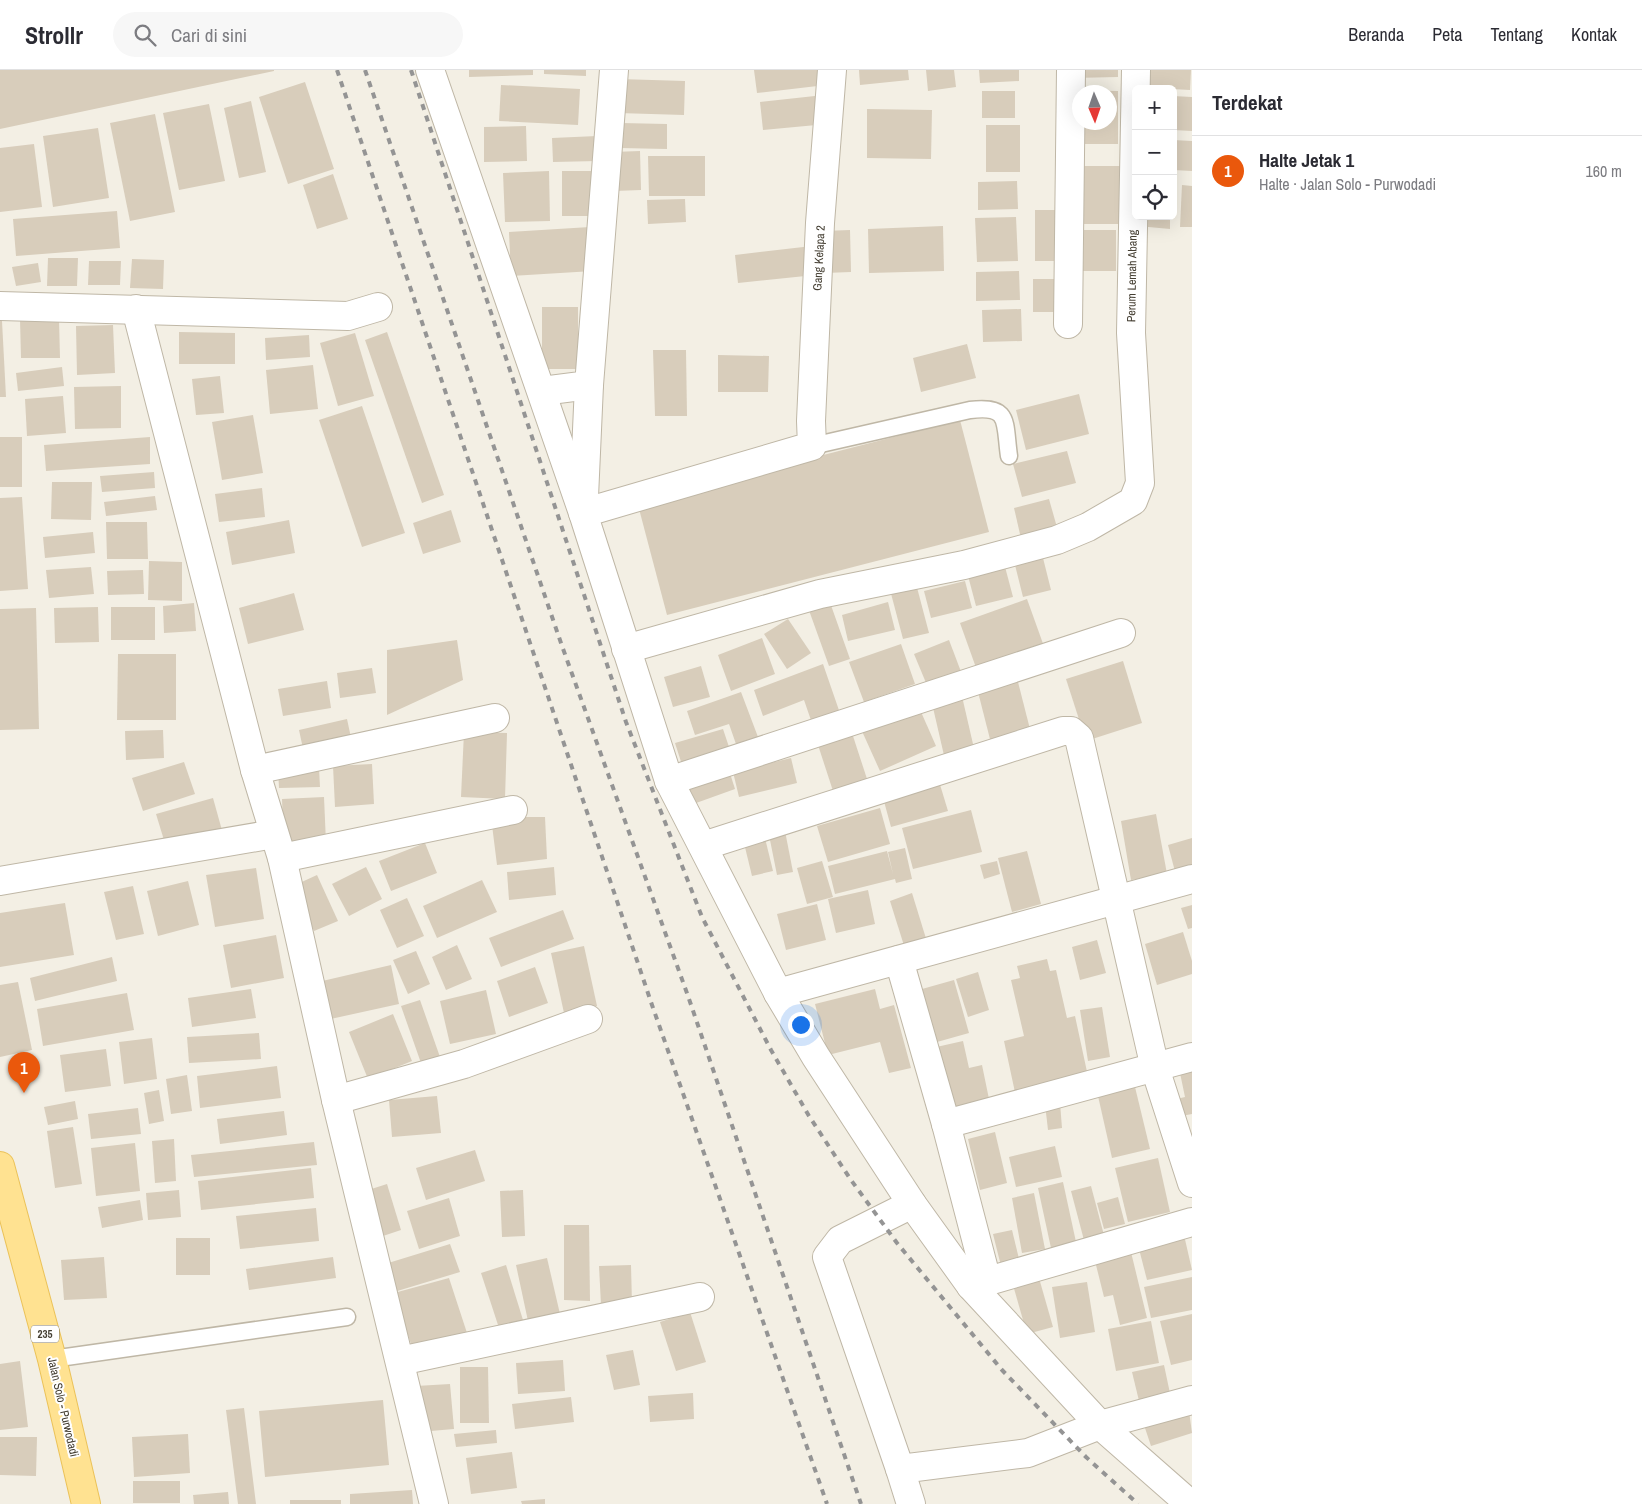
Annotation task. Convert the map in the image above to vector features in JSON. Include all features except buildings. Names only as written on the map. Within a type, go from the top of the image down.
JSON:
[{"type":"main road","name":"Jalan Solo - Purwodadi","points":[[0,1166],[52,1359],[86,1504]]},
{"type":"street","points":[[430,70],[542,391],[669,781],[778,993],[816,1057],[912,1204],[1100,1425],[1190,1504]]},
{"type":"street","points":[[583,513],[589,385],[614,70]]},
{"type":"street","name":"Gang Kelapa 2","points":[[812,446],[811,421],[820,223],[832,70]]},
{"type":"street","points":[[1068,324],[1070,70]]},
{"type":"street","name":"Perum Lemah Abang","points":[[626,649],[820,594],[964,565],[1028,549],[1058,540],[1117,512],[1133,501],[1140,483],[1131,332],[1136,70]]},
{"type":"street","points":[[0,306],[348,316],[378,307]]},
{"type":"street","points":[[136,309],[255,770],[278,846],[336,1100],[434,1504]]},
{"type":"street","points":[[542,391],[589,385]]},
{"type":"street","points":[[583,513],[812,446]]},
{"type":"street","points":[[669,781],[1121,633]]},
{"type":"street","points":[[255,770],[495,718]]},
{"type":"street","points":[[703,846],[1063,731],[1071,731],[1079,738],[1155,1068],[1192,1183]]},
{"type":"street","points":[[0,881],[278,846],[513,810]]},
{"type":"street","points":[[778,993],[1192,879]]},
{"type":"street","points":[[899,960],[946,1124],[979,1284]]},
{"type":"street","points":[[336,1100],[464,1064],[588,1019]]},
{"type":"street","points":[[946,1124],[1192,1057]]},
{"type":"street","points":[[911,1504],[828,1257],[840,1240],[912,1204]]},
{"type":"street","points":[[979,1284],[1192,1222]]},
{"type":"street","points":[[400,1361],[700,1297]]},
{"type":"street","points":[[900,1469],[1028,1454],[1100,1425],[1192,1400]]},
{"type":"lane","points":[[812,446],[989,407],[998,411],[1003,418],[1009,456]]},
{"type":"lane","points":[[52,1359],[347,1317]]},
{"type":"railway","points":[[337,70],[652,1005],[827,1504]]},
{"type":"railway","points":[[365,70],[562,646],[688,996],[861,1504]]},
{"type":"railway","points":[[411,70],[626,722],[702,917],[771,1050],[809,1116],[851,1180],[897,1243],[1002,1370],[1086,1457],[1138,1504]]},
{"type":"place","name":"Halte Jetak 1","points":[[24,1093]]}]
